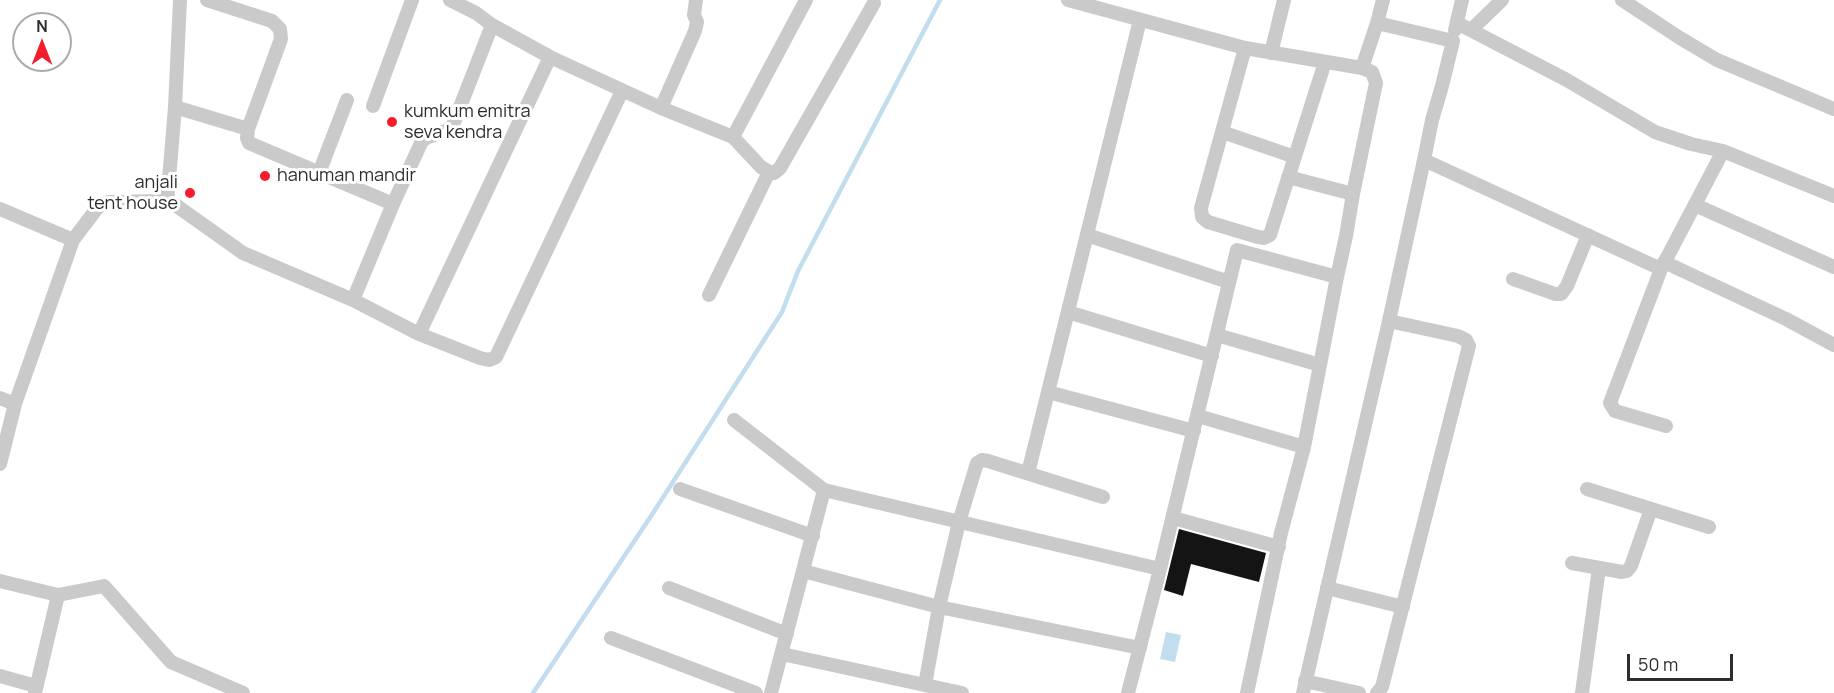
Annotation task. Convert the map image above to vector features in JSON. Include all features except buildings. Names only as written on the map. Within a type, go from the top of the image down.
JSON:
[{"type":"street","points":[[167,202],[175,107],[180,0]]},
{"type":"street","points":[[207,0],[272,21],[280,29],[281,39],[248,129],[249,143],[393,204]]},
{"type":"street","points":[[373,106],[412,0]]},
{"type":"street","points":[[450,0],[550,57],[622,91],[733,137],[761,167],[774,173],[780,168],[874,3]]},
{"type":"street","points":[[661,108],[695,31],[696,0]]},
{"type":"street","points":[[733,137],[806,0]]},
{"type":"street","points":[[1068,0],[1108,5],[1140,20],[1245,48],[1362,68],[1372,72],[1376,83],[1304,447],[1247,693]]},
{"type":"street","points":[[1271,53],[1284,0]]},
{"type":"street","points":[[1362,68],[1383,0]]},
{"type":"street","points":[[1359,693],[1304,687],[1389,321],[1432,120],[1462,0]]},
{"type":"street","points":[[1471,30],[1502,0]]},
{"type":"street","points":[[1622,0],[1717,60],[1834,109]]},
{"type":"street","points":[[1028,473],[1140,20]]},
{"type":"street","points":[[1377,23],[1452,40]]},
{"type":"street","points":[[1457,23],[1565,79],[1655,132],[1691,144],[1723,151],[1834,196]]},
{"type":"street","points":[[352,300],[422,141],[428,136],[446,131],[453,125],[492,25]]},
{"type":"street","points":[[1245,48],[1201,208],[1202,217],[1208,222],[1264,238],[1269,235],[1325,62]]},
{"type":"street","points":[[419,334],[550,57]]},
{"type":"street","points":[[0,464],[15,404],[73,240],[98,207],[108,202],[174,204],[243,253],[352,300],[419,334],[489,360],[496,357],[622,91]]},
{"type":"street","points":[[319,173],[347,100]]},
{"type":"street","points":[[175,107],[248,129]]},
{"type":"street","points":[[1222,132],[1295,157]]},
{"type":"street","points":[[1666,426],[1615,411],[1610,403],[1663,265],[1723,151]]},
{"type":"street","points":[[1424,160],[1588,235],[1663,265],[1785,319],[1834,345]]},
{"type":"street","points":[[709,295],[769,172]]},
{"type":"street","points":[[1288,177],[1353,194]]},
{"type":"street","points":[[1695,205],[1834,267]]},
{"type":"street","points":[[0,209],[73,240]]},
{"type":"street","points":[[1128,693],[1173,518],[1241,232]]},
{"type":"street","points":[[1086,235],[1229,282]]},
{"type":"street","points":[[1513,279],[1561,294],[1567,286],[1588,235]]},
{"type":"street","points":[[1237,250],[1337,277]]},
{"type":"street","points":[[1068,312],[1212,356]]},
{"type":"street","points":[[1377,693],[1382,687],[1469,346],[1466,340],[1458,336],[1389,321]]},
{"type":"street","points":[[1217,335],[1320,364]]},
{"type":"street","points":[[1048,392],[1194,431]]},
{"type":"street","points":[[0,398],[15,404]]},
{"type":"street","points":[[1197,416],[1304,447]]},
{"type":"street","points":[[734,420],[824,490],[1160,569]]},
{"type":"street","points":[[925,685],[939,607],[959,522],[977,463],[982,460],[988,461],[1103,497]]},
{"type":"street","points":[[680,489],[813,536]]},
{"type":"street","points":[[1587,489],[1709,527]]},
{"type":"street","points":[[771,693],[824,490]]},
{"type":"street","points":[[1572,563],[1622,572],[1628,571],[1651,509]]},
{"type":"street","points":[[1173,518],[1279,547]]},
{"type":"street","points":[[1582,693],[1599,568]]},
{"type":"street","points":[[803,571],[939,607],[1140,648]]},
{"type":"street","points":[[0,580],[58,595],[104,586],[171,662],[243,693]]},
{"type":"street","points":[[669,588],[787,634]]},
{"type":"street","points":[[1327,588],[1403,607]]},
{"type":"street","points":[[0,676],[35,689],[58,595]]},
{"type":"street","points":[[611,638],[756,693]]},
{"type":"street","points":[[782,654],[962,693]]},
{"type":"water","points":[[1166,632],[1181,635],[1175,662],[1160,659]]},
{"type":"waterway","points":[[533,693],[653,513],[782,312],[798,271],[940,0]]},
{"type":"place","name":"kumkum emitra seva kendra","points":[[392,122]]},
{"type":"place","name":"hanuman mandir","points":[[265,176]]},
{"type":"place","name":"anjali tent house","points":[[190,193]]}]
